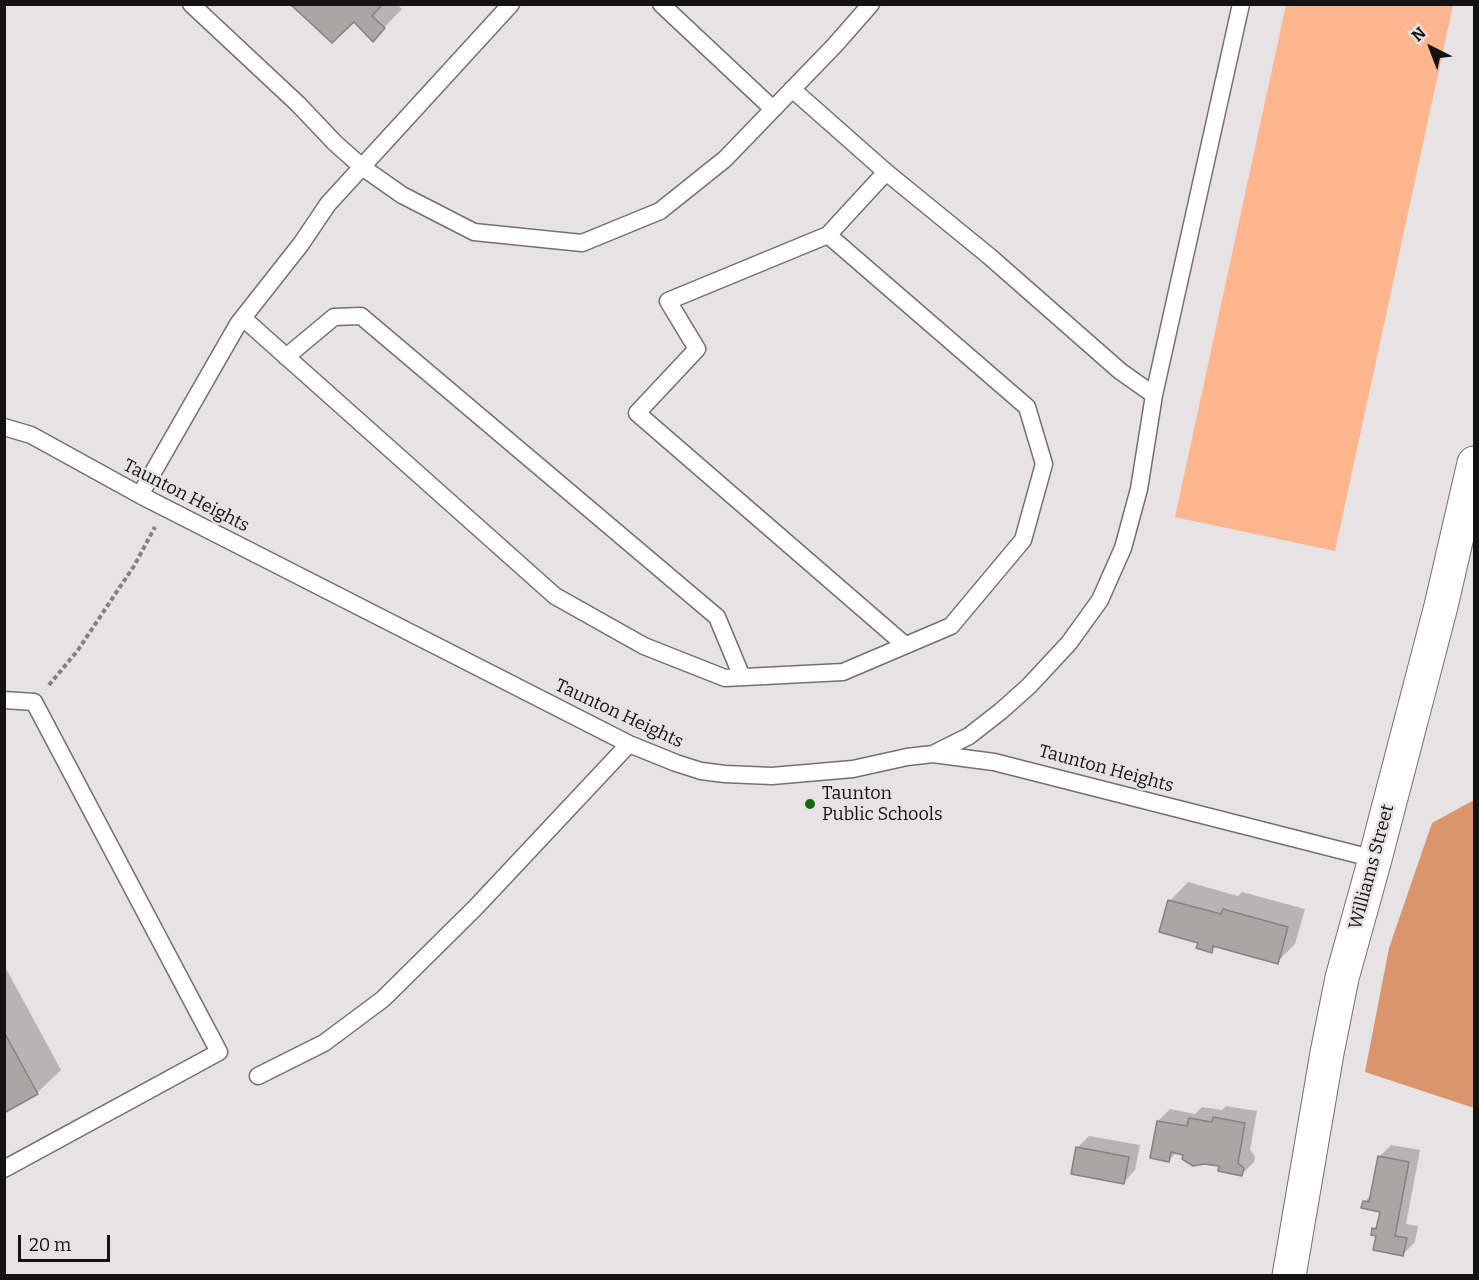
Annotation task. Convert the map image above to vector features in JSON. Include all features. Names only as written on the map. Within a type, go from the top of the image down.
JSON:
[{"type":"street","name":"Williams Street","points":[[1289,1275],[1342,978],[1441,606],[1474,463]]},
{"type":"lane","points":[[191,4],[282,89],[335,143],[362,167],[402,195],[474,232],[582,243],[660,211],[725,159],[835,45],[871,4]]},
{"type":"lane","points":[[140,495],[243,318],[301,244],[328,204],[511,4]]},
{"type":"lane","points":[[660,4],[773,109]]},
{"type":"lane","points":[[933,754],[969,736],[1029,686],[1069,643],[1100,600],[1122,548],[1139,489],[1154,395],[1241,4]]},
{"type":"lane","points":[[792,89],[885,172],[989,256],[1120,370],[1154,395]]},
{"type":"lane","points":[[885,172],[828,235],[668,301],[697,349],[637,413],[905,645]]},
{"type":"lane","points":[[243,318],[555,596],[644,646],[725,678],[843,672],[951,626],[1023,540],[1044,464],[1027,407],[828,235]]},
{"type":"lane","points":[[286,357],[334,317],[361,316],[717,617],[742,677]]},
{"type":"lane","name":"Taunton Heights","points":[[4,427],[31,435],[165,508],[629,744],[676,763],[702,771],[748,776],[826,772],[933,754],[994,762],[1025,768],[1375,859]]},
{"type":"lane","points":[[4,700],[34,702],[219,1052],[4,1169]]},
{"type":"lane","points":[[258,1076],[324,1042],[383,999],[476,907],[629,744]]},
{"type":"path","points":[[34,702],[78,650],[134,566],[165,508]]},
{"type":"shaded area","points":[[1286,5],[1453,5],[1335,551],[1175,517]]},
{"type":"shaded area","points":[[1474,800],[1474,1108],[1365,1072],[1389,948],[1432,823]]},
{"type":"building","points":[[290,4],[383,4],[372,16],[385,28],[373,42],[354,22],[332,43]]},
{"type":"building","points":[[1168,900],[1221,914],[1223,909],[1288,927],[1278,964],[1213,946],[1212,953],[1196,948],[1198,943],[1159,932]]},
{"type":"building","points":[[4,1032],[38,1094],[4,1113]]},
{"type":"building","points":[[1213,1117],[1245,1123],[1238,1163],[1244,1168],[1242,1176],[1218,1171],[1219,1166],[1204,1164],[1193,1166],[1182,1159],[1183,1155],[1171,1152],[1169,1162],[1150,1158],[1157,1121],[1187,1126],[1189,1118],[1212,1122]]},
{"type":"building","points":[[1076,1147],[1129,1157],[1124,1184],[1071,1174]]},
{"type":"building","points":[[1378,1156],[1409,1162],[1395,1236],[1407,1238],[1403,1256],[1373,1250],[1376,1236],[1371,1235],[1372,1228],[1376,1229],[1380,1212],[1361,1208],[1363,1201],[1369,1202]]},
{"type":"place","name":"Taunton Public Schools","points":[[810,804]]}]
